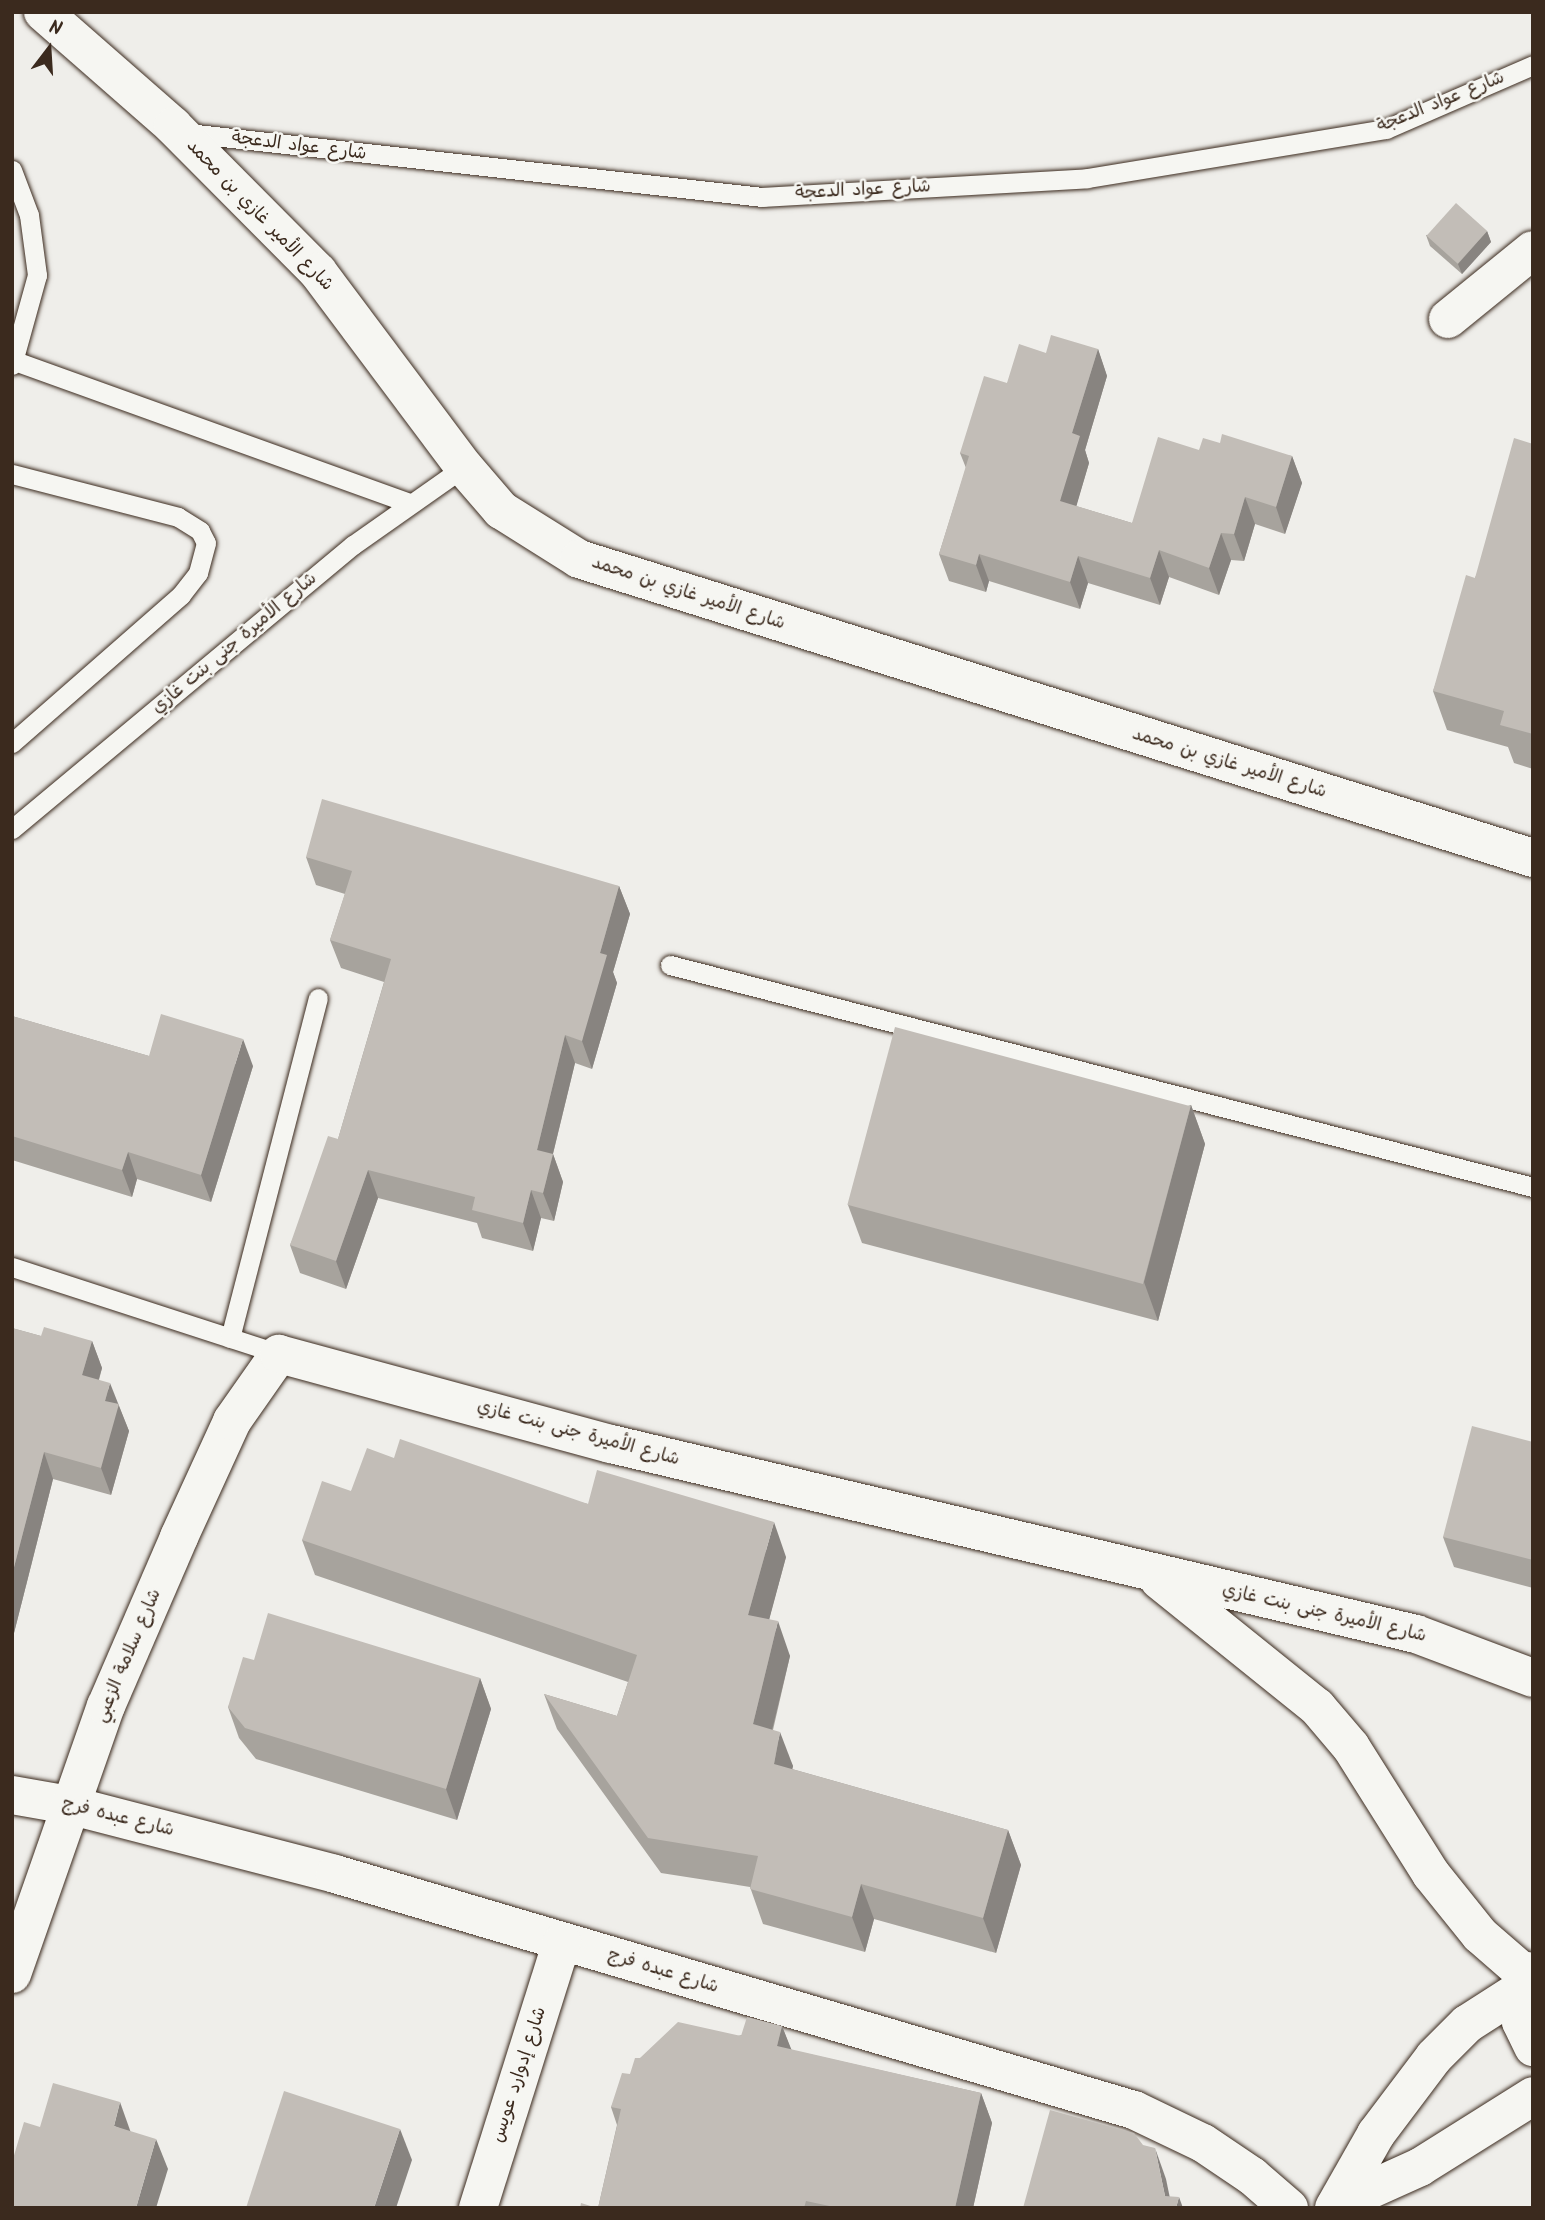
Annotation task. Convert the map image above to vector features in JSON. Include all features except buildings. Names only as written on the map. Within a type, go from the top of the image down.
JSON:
[{"type":"street","name":"شارع الأمير غازي بن محمد","points":[[43,12],[179,132],[318,272],[464,467],[501,510],[579,559],[1533,858]]},
{"type":"street","points":[[1448,320],[1533,250]]},
{"type":"street","name":"شارع الأميرة جنى بنت غازي","points":[[279,1354],[611,1444],[1151,1575],[1416,1634],[1533,1678]]},
{"type":"street","name":"شارع سلامة الزعبي","points":[[12,1973],[106,1706],[227,1432],[279,1354]]},
{"type":"street","name":"شارع الأميرة جنى بنت غازي","points":[[1151,1575],[1317,1707],[1351,1747],[1431,1874],[1480,1935],[1526,1976]]},
{"type":"street","name":"شارع عبده فرج","points":[[12,1795],[69,1805],[335,1874],[1135,2110],[1203,2143],[1252,2176],[1289,2208]]},
{"type":"street","name":"شارع إدوارد عويس","points":[[478,2208],[562,1942]]},
{"type":"street","points":[[1526,1976],[1521,2022],[1533,2047]]},
{"type":"street","points":[[1335,2206],[1376,2134],[1434,2057],[1467,2024],[1526,1976]]},
{"type":"street","points":[[1335,2206],[1420,2167],[1533,2096]]},
{"type":"lane","name":"شارع عواد الدعجة","points":[[179,132],[762,197],[1087,178],[1386,129],[1533,65]]},
{"type":"lane","points":[[12,170],[29,215],[37,275],[13,362],[410,503]]},
{"type":"lane","name":"شارع الأميرة جنى بنت غازي","points":[[12,829],[353,545],[464,467]]},
{"type":"lane","points":[[12,474],[178,517],[200,531],[206,543],[198,573],[181,595],[12,743]]},
{"type":"lane","points":[[670,965],[1533,1187]]},
{"type":"lane","points":[[230,1338],[318,998]]},
{"type":"lane","name":"شارع الأميرة جنى بنت غازي","points":[[12,1267],[279,1354]]}]
